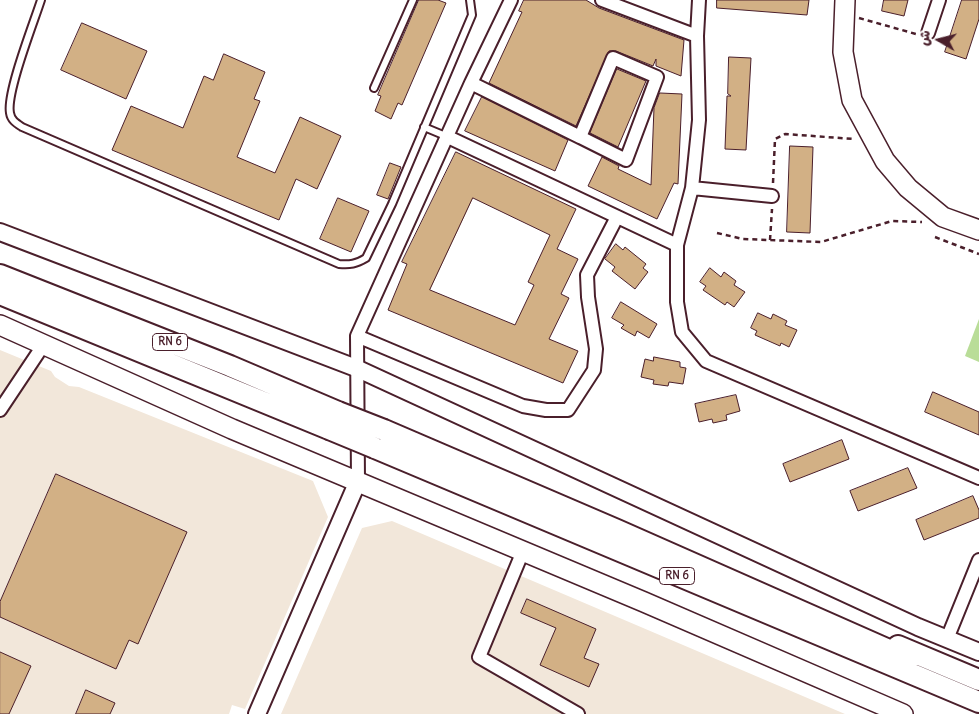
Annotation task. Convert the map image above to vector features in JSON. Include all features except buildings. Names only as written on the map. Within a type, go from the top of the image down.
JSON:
[{"type":"main road","points":[[845,0],[843,52],[852,100],[885,161],[908,188],[943,217],[979,230]]},
{"type":"main road","name":"RN 6","points":[[0,274],[230,366],[333,421]]},
{"type":"main road","name":"RN 6","points":[[0,294],[380,439],[754,599],[979,690]]},
{"type":"main road","points":[[0,325],[232,429],[903,714]]},
{"type":"main road","name":"RN 6","points":[[754,599],[871,634],[979,680]]},
{"type":"main road","name":"RN 6","points":[[754,599],[979,702]]},
{"type":"main road","name":"RN 6","points":[[754,599],[875,668],[979,713]]},
{"type":"street","points":[[257,714],[358,482],[359,396],[356,368],[358,336],[471,84],[512,0]]},
{"type":"street","points":[[602,0],[697,36]]},
{"type":"street","points":[[699,0],[697,36],[699,120],[692,188],[677,245],[677,302],[682,332],[706,361],[979,478]]},
{"type":"street","points":[[928,33],[939,0]]},
{"type":"street","points":[[471,84],[626,160],[657,77],[613,58],[580,137]]},
{"type":"street","points":[[448,137],[677,245]]},
{"type":"street","points":[[692,188],[772,196]]},
{"type":"street","points":[[358,336],[524,406],[546,410],[568,410],[594,370],[596,349],[588,297],[587,276],[618,217]]},
{"type":"street","points":[[0,232],[356,368],[979,652]]},
{"type":"street","points":[[0,410],[44,344]]},
{"type":"street","points":[[523,551],[479,657],[578,714]]},
{"type":"street","points":[[947,638],[979,560]]},
{"type":"lane","points":[[41,0],[11,94],[10,112],[13,121],[22,127],[339,264],[357,263],[366,258],[392,204],[472,15],[470,0]]},
{"type":"lane","points":[[374,88],[413,0]]},
{"type":"lane","points":[[424,127],[448,137]]},
{"type":"path","points":[[856,24],[856,17],[915,34],[928,33]]},
{"type":"path","points":[[770,240],[775,139],[785,134],[858,139]]},
{"type":"path","points":[[718,233],[743,238],[821,242],[892,221],[929,222]]},
{"type":"path","points":[[935,237],[979,254]]},
{"type":"shaded area","points":[[0,350],[51,371],[55,377],[69,386],[79,387],[313,481],[328,517],[245,709],[232,705],[229,714],[0,714]]},
{"type":"shaded area","points":[[392,521],[845,714],[281,714],[362,528]]},
{"type":"green space","points":[[979,319],[979,362],[965,356]]}]
